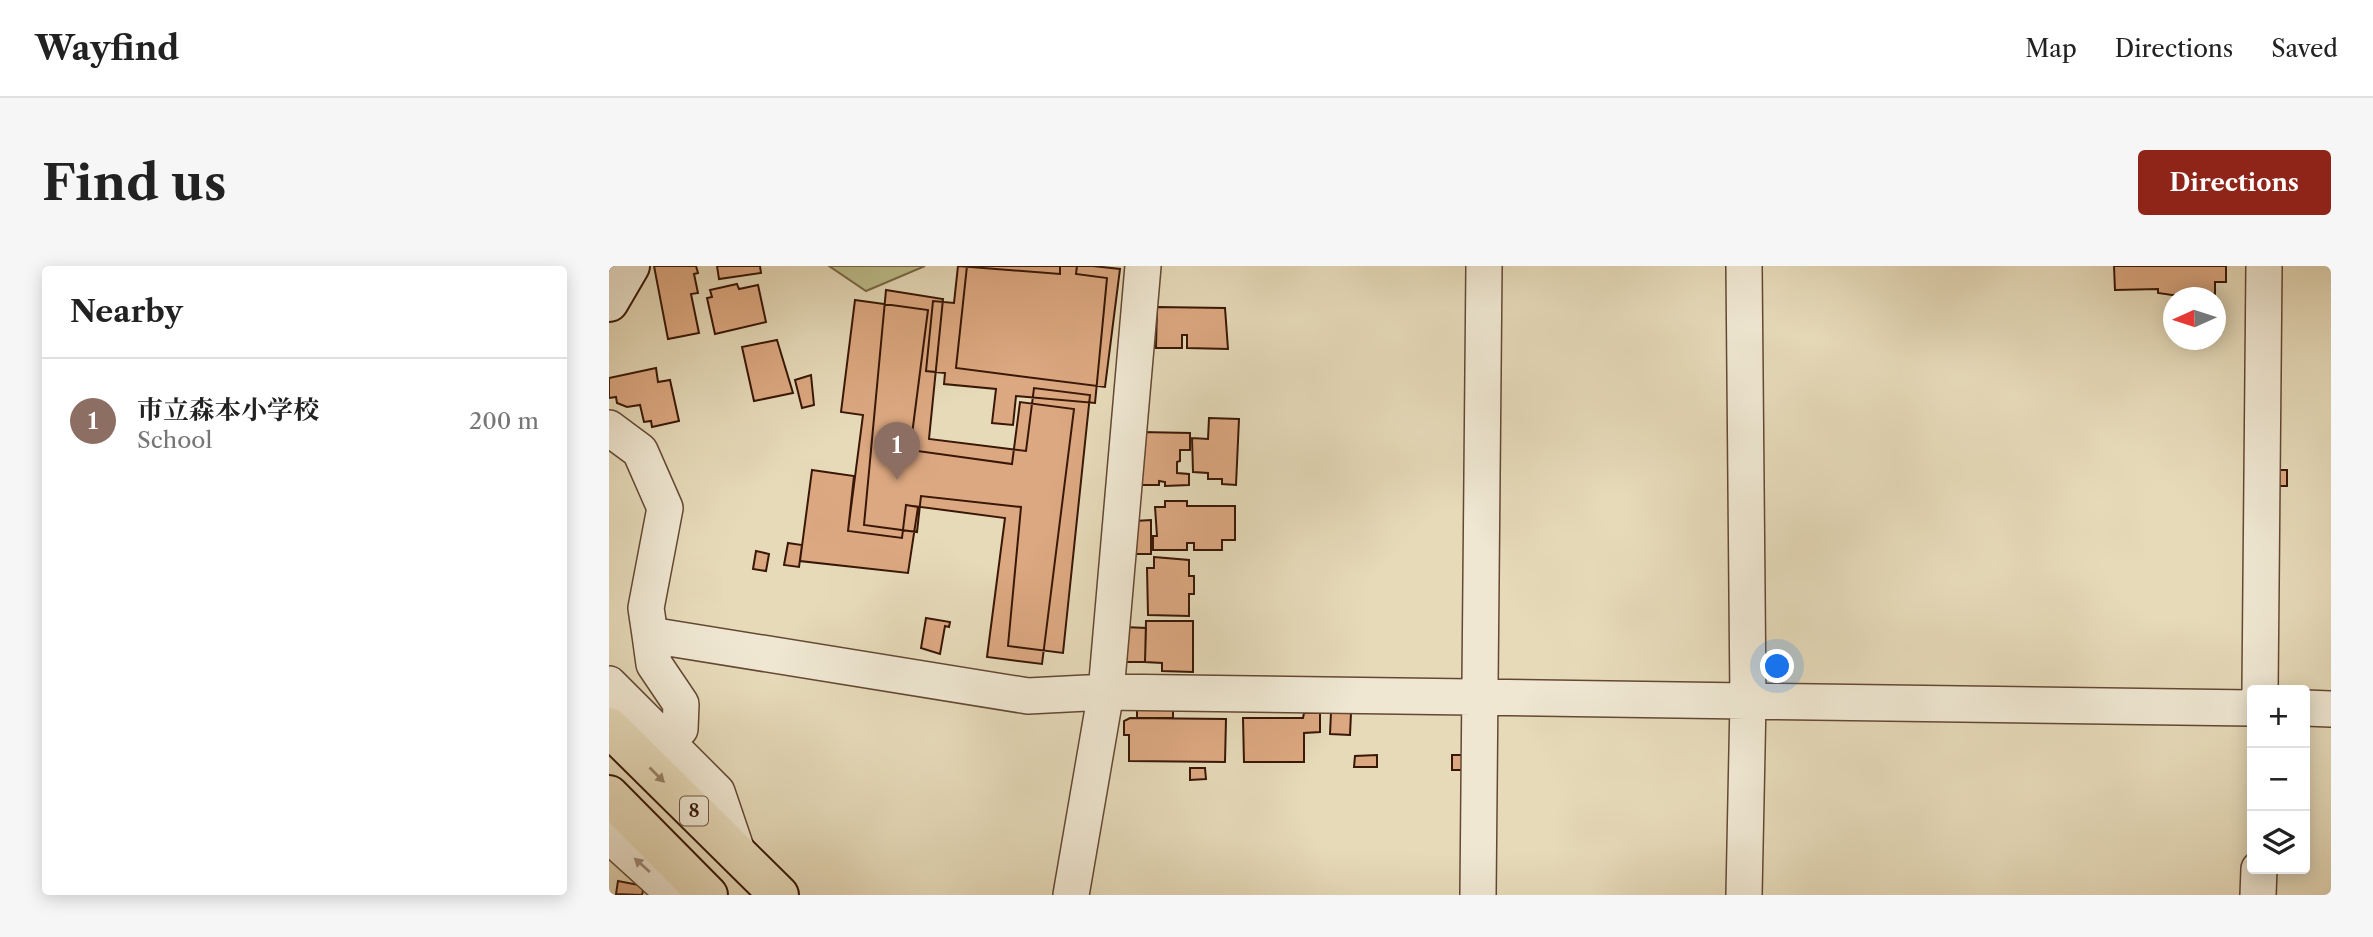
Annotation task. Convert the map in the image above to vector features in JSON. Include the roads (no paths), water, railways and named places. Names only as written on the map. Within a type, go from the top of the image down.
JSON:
[{"type":"highway","name":"8","points":[[609,727],[779,895]]},
{"type":"highway","points":[[609,795],[708,895]]},
{"type":"main road","points":[[609,302],[630,266]]},
{"type":"street","points":[[1071,895],[1107,692],[1143,266]]},
{"type":"street","points":[[1478,895],[1484,266]]},
{"type":"street","points":[[1744,266],[1748,701],[1744,895]]},
{"type":"street","points":[[2260,685],[2264,266]]},
{"type":"street","points":[[609,428],[641,451],[665,508],[646,608],[654,664],[681,704],[680,729]]},
{"type":"street","points":[[650,635],[1028,696],[1107,692],[2247,708]]},
{"type":"street","points":[[609,684],[717,792],[738,854]]},
{"type":"street","points":[[2310,708],[2331,709]]},
{"type":"street","points":[[609,835],[675,895]]},
{"type":"street","points":[[2258,895],[2259,874]]},
{"type":"tunnel","points":[[609,821],[668,745]]},
{"type":"place","name":"市立森本小学校","points":[[897,480]]}]
